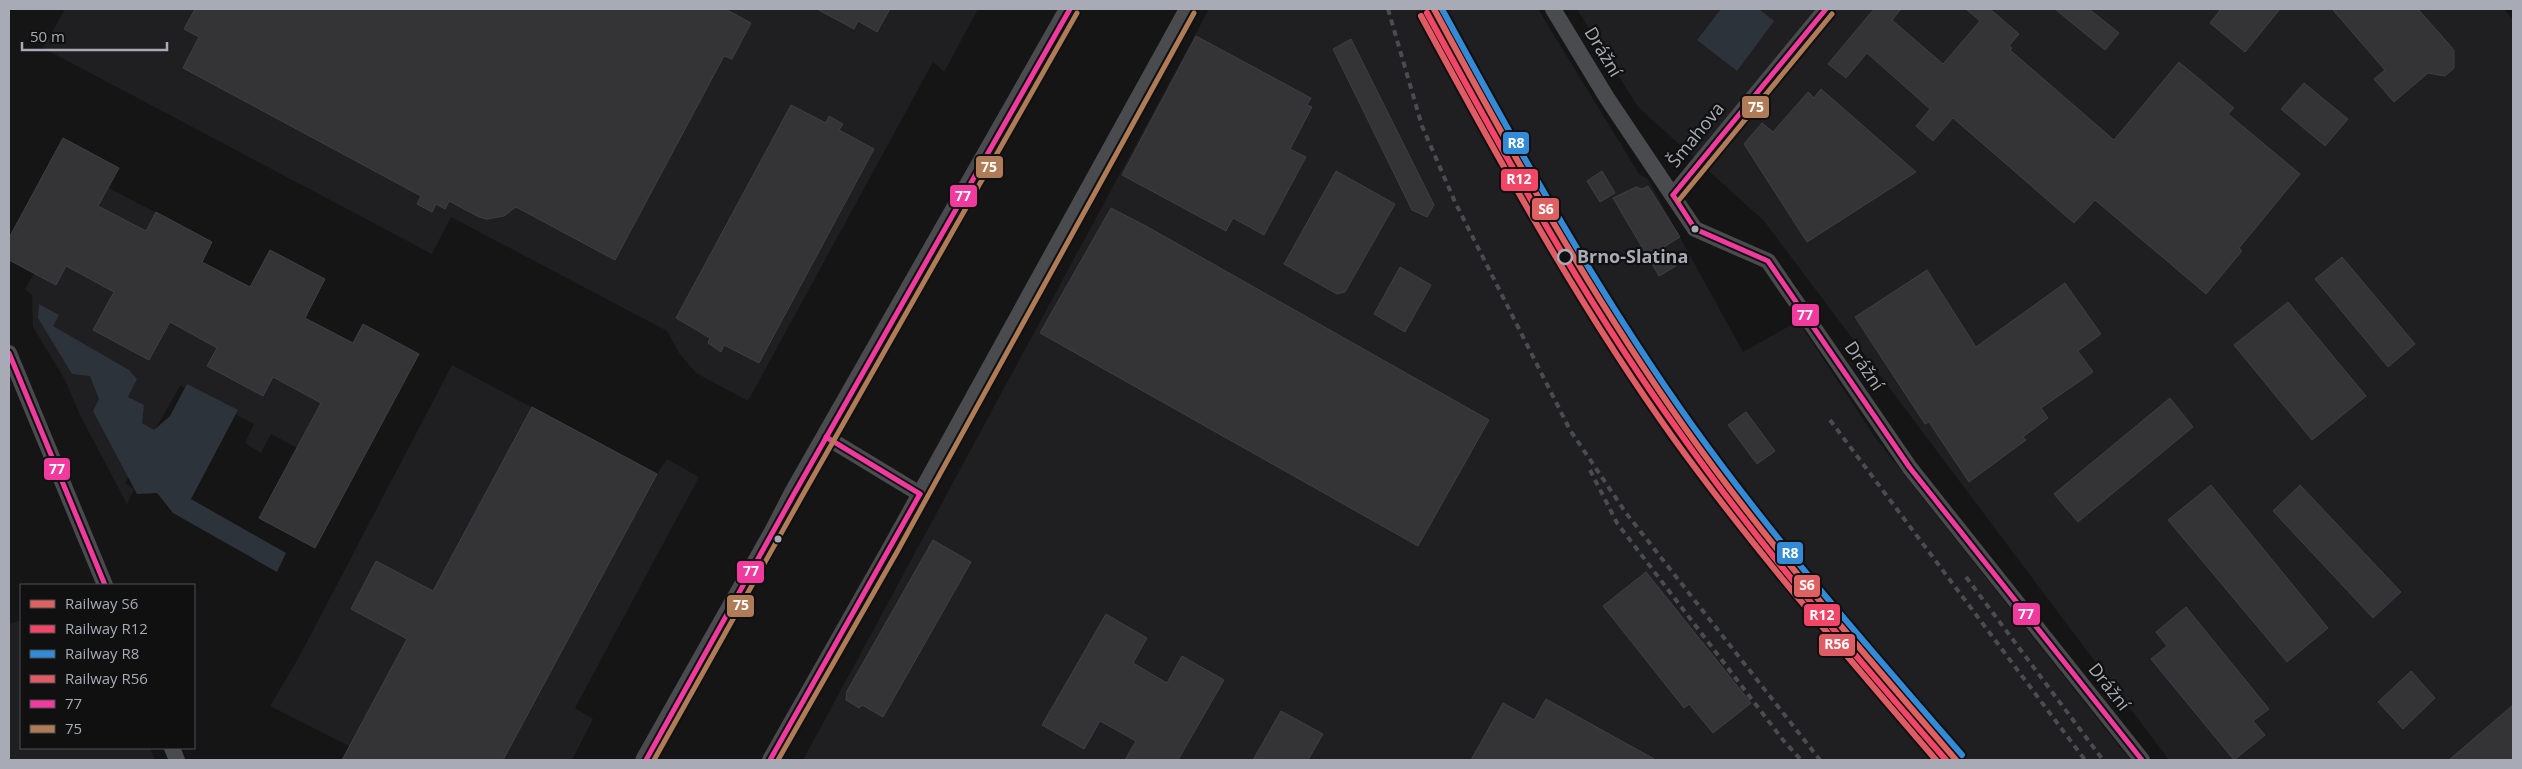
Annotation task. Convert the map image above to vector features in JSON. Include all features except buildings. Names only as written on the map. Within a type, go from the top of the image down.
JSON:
[{"type":"street","points":[[646,760],[826,437],[1070,9]]},
{"type":"street","points":[[770,760],[920,494],[1187,9]]},
{"type":"street","name":"Drážní","points":[[1553,9],[1607,98],[1695,229],[1768,261],[1910,468],[2142,760]]},
{"type":"street","name":"Šmahova","points":[[1673,195],[1826,9]]},
{"type":"street","points":[[9,353],[105,584]]},
{"type":"street","points":[[826,437],[920,494]]},
{"type":"shaded area","points":[[65,9],[978,9],[944,72],[933,62],[748,401],[696,373],[679,353],[667,331],[451,217],[432,254],[43,48]]},
{"type":"shaded area","points":[[1209,9],[1538,9],[1639,174],[1648,179],[1743,352],[1798,321],[1877,440],[2130,760],[803,760]]},
{"type":"shaded area","points":[[1577,9],[2504,9],[2513,20],[2513,760],[2169,760],[1764,221],[1638,107]]},
{"type":"shaded area","points":[[1721,9],[1759,9],[1774,21],[1737,71],[1697,40]]},
{"type":"shaded area","points":[[63,138],[119,168],[109,188],[212,242],[202,262],[250,287],[270,250],[325,279],[305,318],[354,345],[297,448],[271,434],[261,453],[245,443],[254,424],[180,386],[125,483],[134,489],[127,504],[80,415],[65,380],[33,327],[32,295],[25,289],[34,274],[9,260],[9,238]]},
{"type":"shaded area","points":[[39,304],[59,315],[53,326],[129,370],[137,379],[128,397],[144,405],[142,423],[154,430],[170,416],[187,384],[238,410],[191,499],[286,553],[277,572],[173,513],[157,493],[137,494],[93,411],[99,399],[90,376],[72,374],[38,318]]},
{"type":"shaded area","points":[[452,365],[657,474],[667,459],[699,477],[575,708],[593,719],[572,760],[342,760],[349,746],[270,706],[299,657]]},
{"type":"shaded area","points":[[20,620],[20,749],[150,749],[155,760],[9,760],[9,624]]},
{"type":"railway","points":[[1388,9],[1422,126],[1455,202],[1570,430],[1626,513],[1820,760]]},
{"type":"railway","points":[[1830,420],[2085,760]]},
{"type":"railway","points":[[1590,470],[1617,523],[1783,740],[1801,760]]},
{"type":"railway","points":[[1966,577],[2103,760]]},
{"type":"rail line","name":"S6","points":[[1434,9],[1492,116],[1553,222],[1650,378],[1749,514],[1851,638],[1956,760]]},
{"type":"rail line","name":"R8","points":[[1442,9],[1561,221],[1657,375],[1724,468],[1789,552],[1962,755]]},
{"type":"rail line","name":"R12","points":[[1427,13],[1547,227],[1645,383],[1743,518],[1843,640],[1946,760]]},
{"type":"rail line","name":"R56","points":[[1421,16],[1480,124],[1572,284],[1605,337],[1674,439],[1736,522],[1936,760]]},
{"type":"transit line","name":"77","points":[[646,760],[794,494],[1070,9]]},
{"type":"transit line","name":"77","points":[[1673,195],[1826,9]]},
{"type":"transit line","name":"75","points":[[654,760],[1077,13]]},
{"type":"transit line","name":"75","points":[[778,760],[897,552],[1194,13]]},
{"type":"transit line","name":"75","points":[[1679,200],[1832,14]]},
{"type":"transit line","name":"77","points":[[1673,195],[1695,229],[1768,261],[1910,468],[2142,760]]},
{"type":"transit line","name":"77","points":[[9,353],[105,584]]},
{"type":"transit line","name":"77","points":[[826,437],[920,494]]},
{"type":"transit line","name":"77","points":[[770,760],[920,494]]},
{"type":"place","name":"Brno-Slatina","points":[[1565,257]]}]
